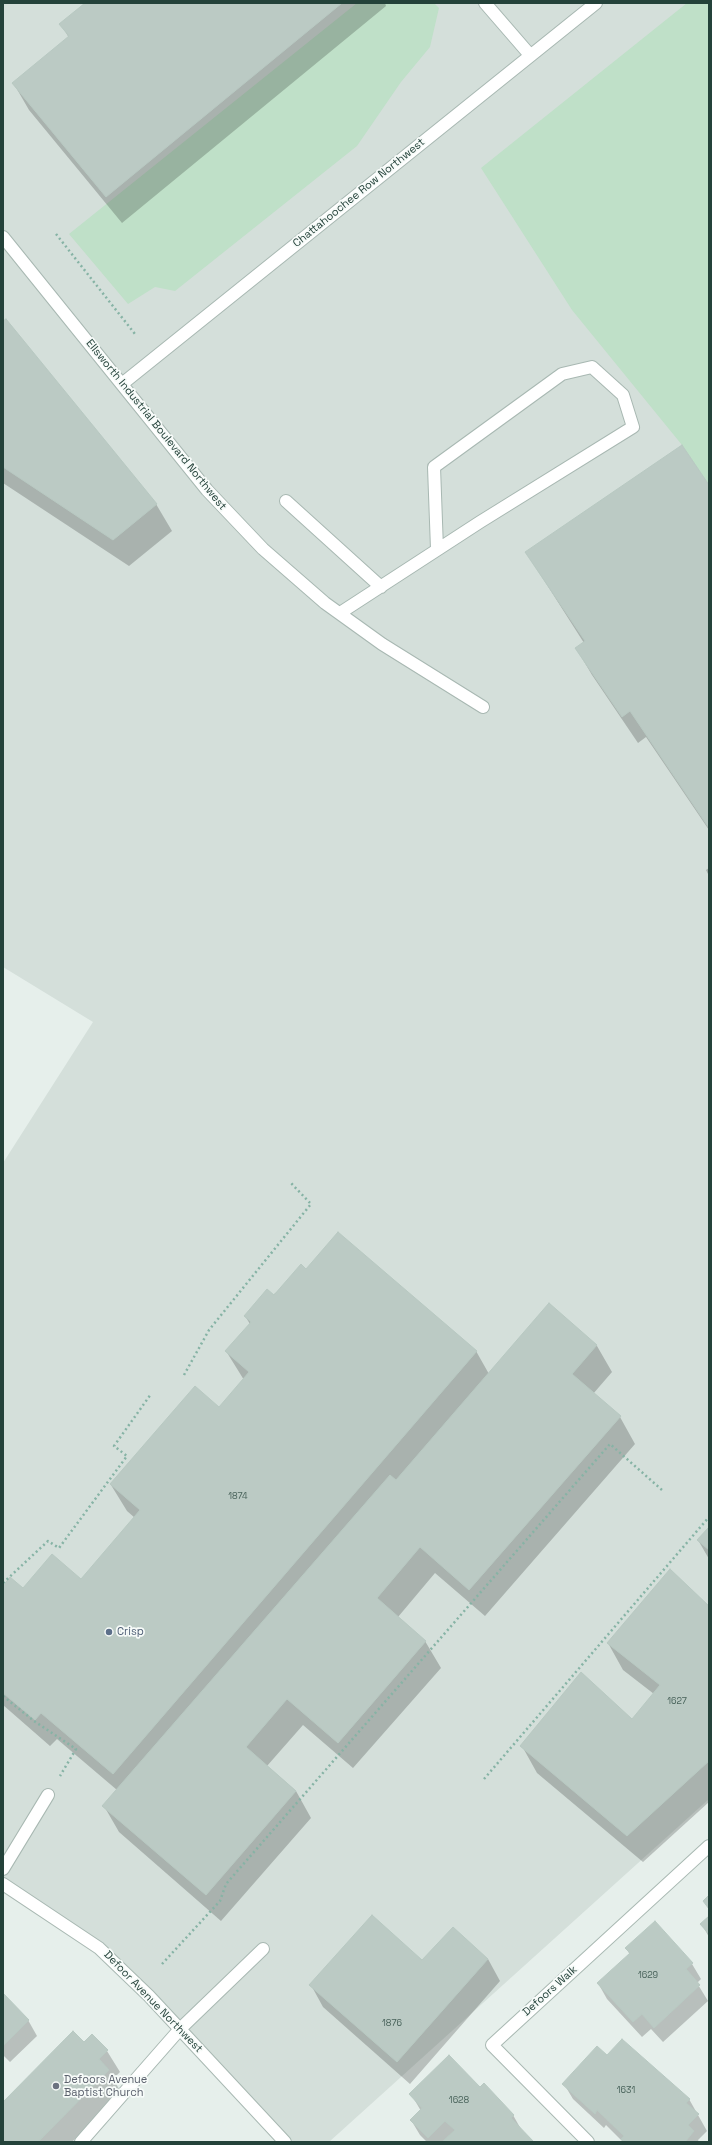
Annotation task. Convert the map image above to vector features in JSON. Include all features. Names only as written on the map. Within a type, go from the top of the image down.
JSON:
[{"type":"street","points":[[485,3],[530,55]]},
{"type":"street","name":"Chattahoochee Row Northwest","points":[[122,384],[596,3]]},
{"type":"street","name":"Ellsworth Industrial Boulevard Northwest","points":[[3,237],[207,490],[253,538],[340,614],[382,644],[483,707]]},
{"type":"street","points":[[340,614],[437,549],[633,427],[623,395],[592,366],[562,374],[434,467],[437,549]]},
{"type":"street","points":[[286,501],[381,587]]},
{"type":"street","points":[[3,1869],[48,1795]]},
{"type":"street","name":"Defoors Walk","points":[[588,2142],[492,2045],[709,1846]]},
{"type":"street","name":"Defoor Avenue Northwest","points":[[3,1884],[100,1948],[180,2029],[285,2142]]},
{"type":"street","points":[[81,2142],[180,2029],[263,1949]]},
{"type":"path","points":[[56,234],[135,334]]},
{"type":"path","points":[[184,1375],[209,1330],[311,1204],[290,1182]]},
{"type":"path","points":[[3,1583],[48,1541],[59,1548],[128,1456],[114,1446],[151,1394]]},
{"type":"path","points":[[162,1964],[220,1901],[226,1884],[231,1878],[610,1444],[662,1490]]},
{"type":"path","points":[[484,1779],[709,1517]]},
{"type":"path","points":[[3,1696],[34,1721],[76,1749],[48,1795]]},
{"type":"shaded area","points":[[3,3],[709,3],[709,1799],[329,2142],[289,2142],[99,1948],[3,1886],[3,1163],[93,1022],[3,967]]},
{"type":"green space","points":[[357,3],[434,3],[439,8],[430,47],[401,82],[357,146],[175,291],[155,287],[128,304],[69,234]]},
{"type":"green space","points":[[687,3],[709,3],[709,485],[682,445],[572,310],[481,168]]},
{"type":"building","points":[[85,3],[342,3],[106,197],[12,83],[69,36],[59,24]]},
{"type":"building","points":[[6,319],[157,504],[113,540],[3,467],[3,321]]},
{"type":"building","points":[[682,445],[709,485],[709,828],[630,711],[622,717],[575,648],[585,641],[525,552]]},
{"type":"building","points":[[338,1232],[477,1351],[113,1774],[41,1713],[35,1720],[3,1693],[3,1586],[10,1577],[23,1588],[52,1554],[81,1579],[140,1510],[110,1484],[195,1386],[219,1407],[249,1372],[225,1351],[251,1322],[244,1316],[267,1289],[274,1295],[301,1264],[306,1269]]},
{"type":"building","points":[[549,1303],[597,1345],[572,1374],[621,1416],[469,1590],[420,1547],[377,1598],[426,1641],[338,1743],[287,1699],[246,1747],[296,1791],[206,1895],[102,1806],[390,1475],[396,1480]]},
{"type":"building","points":[[709,1527],[709,1550],[697,1540]]},
{"type":"building","points":[[670,1569],[709,1606],[709,1761],[627,1836],[520,1746],[581,1672],[632,1719],[660,1685],[607,1643]]},
{"type":"building","points":[[709,1895],[709,1909],[703,1901]]},
{"type":"building","points":[[372,1915],[422,1960],[453,1927],[488,1959],[397,2062],[309,1985]]},
{"type":"building","points":[[709,1916],[709,1934],[700,1924]]},
{"type":"building","points":[[655,1921],[693,1963],[686,1969],[700,1985],[654,2028],[642,2014],[633,2022],[597,1983],[630,1953],[625,1948]]},
{"type":"building","points":[[3,1993],[29,2020],[3,2046]]},
{"type":"building","name":"Defoors Avenue Baptist Church","points":[[73,2031],[84,2042],[92,2034],[108,2050],[99,2059],[109,2070],[38,2142],[6,2142],[3,2139],[3,2102]]},
{"type":"building","points":[[622,2039],[690,2099],[686,2103],[699,2114],[688,2125],[694,2131],[685,2142],[624,2142],[621,2139],[624,2136],[597,2110],[595,2114],[562,2084],[597,2046],[607,2055]]},
{"type":"building","points":[[449,2055],[480,2087],[484,2083],[514,2115],[511,2118],[534,2142],[442,2142],[455,2130],[445,2121],[428,2138],[410,2120],[422,2108],[409,2094]]},
{"type":"place","name":"Crisp","points":[[109,1632]]},
{"type":"place","name":"Defoors Avenue Baptist Church","points":[[56,2086]]}]
